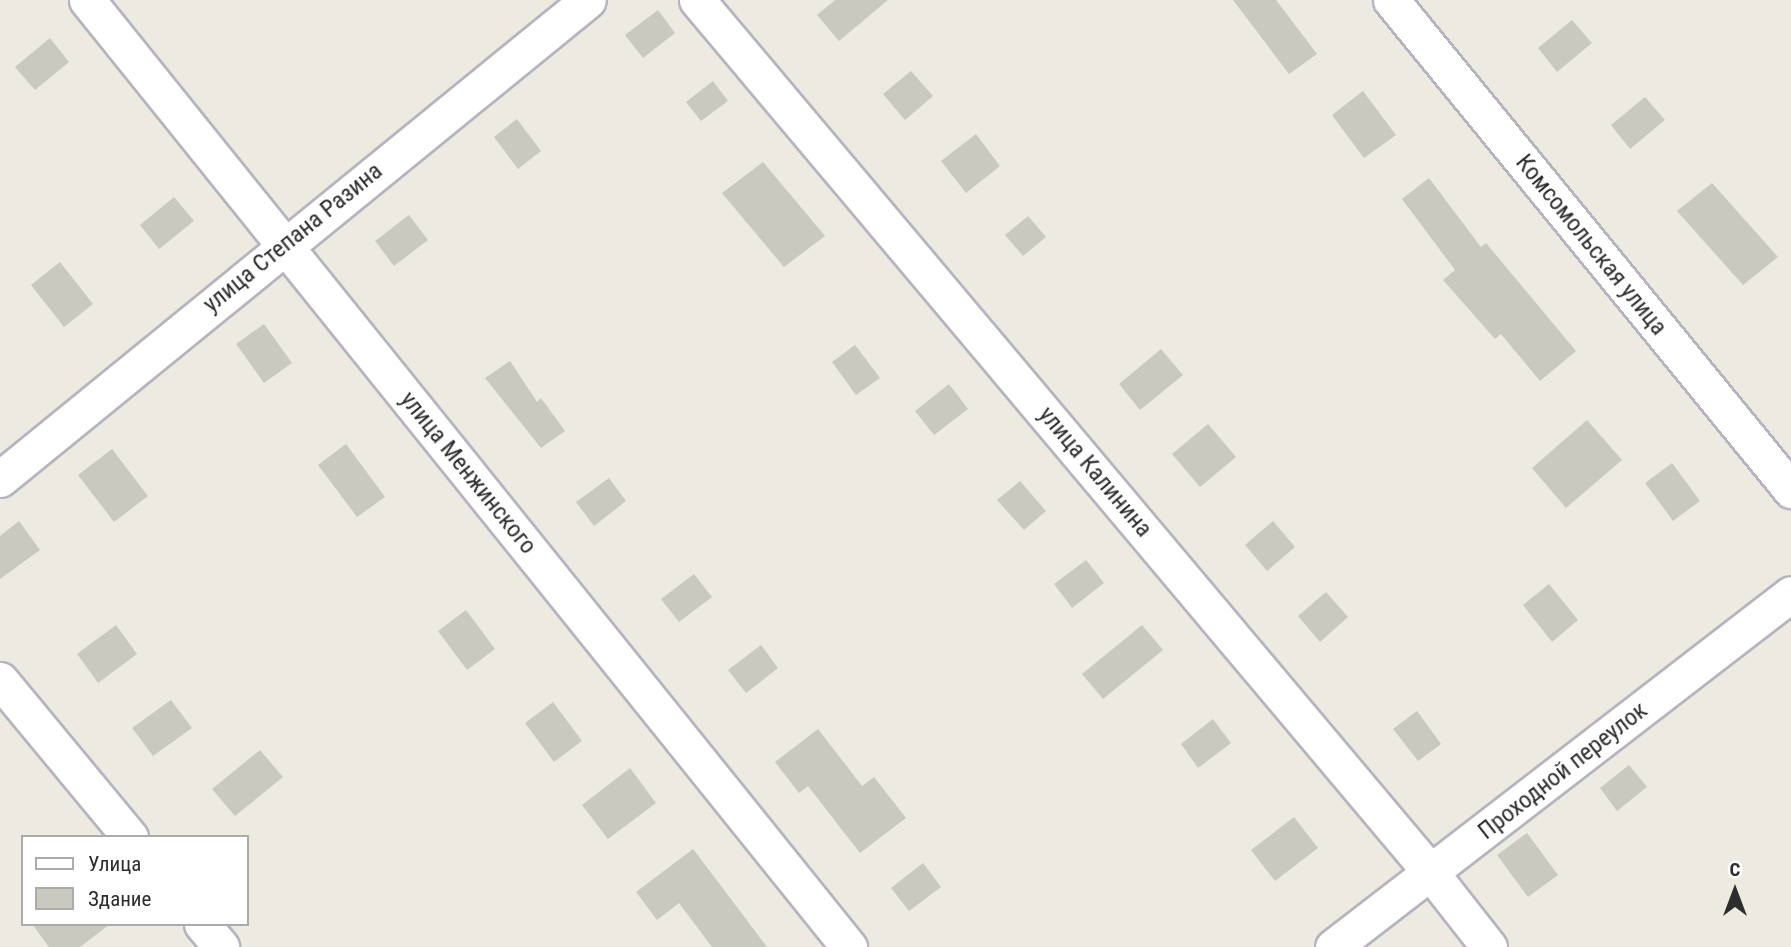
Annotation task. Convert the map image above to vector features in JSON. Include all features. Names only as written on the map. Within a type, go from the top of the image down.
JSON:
[{"type":"street","name":"улица Менжинского","points":[[87,0],[849,947]]},
{"type":"street","name":"улица Степана Разина","points":[[0,479],[285,244],[588,0]]},
{"type":"street","name":"улица Калинина","points":[[697,0],[1431,873],[1489,947]]},
{"type":"street","name":"Комсомольская улица","points":[[1391,0],[1791,490]]},
{"type":"street","name":"Проходной переулок","points":[[1334,947],[1791,594]]},
{"type":"street","points":[[0,680],[128,835]]},
{"type":"street","points":[[204,926],[221,947]]},
{"type":"building","points":[[835,0],[888,0],[839,41],[817,15]]},
{"type":"building","points":[[1233,0],[1276,0],[1317,54],[1289,74]]},
{"type":"building","points":[[658,10],[675,33],[643,58],[625,35]]},
{"type":"building","points":[[1572,20],[1592,43],[1557,72],[1538,48]]},
{"type":"building","points":[[50,38],[69,62],[35,90],[15,67]]},
{"type":"building","points":[[911,71],[933,96],[905,120],[883,94]]},
{"type":"building","points":[[713,81],[728,101],[701,121],[686,102]]},
{"type":"building","points":[[1363,91],[1396,135],[1364,158],[1332,115]]},
{"type":"building","points":[[1645,97],[1665,120],[1630,149],[1611,125]]},
{"type":"building","points":[[517,119],[541,151],[518,169],[494,137]]},
{"type":"building","points":[[976,134],[1000,166],[966,193],[941,161]]},
{"type":"building","points":[[763,162],[825,236],[784,267],[722,193]]},
{"type":"building","points":[[1429,178],[1481,247],[1486,243],[1576,351],[1540,381],[1501,334],[1495,339],[1443,280],[1455,270],[1402,199]]},
{"type":"building","points":[[1712,183],[1778,257],[1743,285],[1677,211]]},
{"type":"building","points":[[174,197],[194,221],[159,249],[140,225]]},
{"type":"building","points":[[409,215],[428,240],[394,266],[375,241]]},
{"type":"building","points":[[1028,216],[1046,237],[1023,256],[1005,235]]},
{"type":"building","points":[[60,262],[93,304],[64,327],[31,285]]},
{"type":"building","points":[[264,324],[292,363],[264,383],[236,344]]},
{"type":"building","points":[[855,345],[880,378],[856,395],[832,362]]},
{"type":"building","points":[[1161,349],[1183,375],[1140,410],[1119,384]]},
{"type":"building","points":[[510,361],[537,402],[541,398],[565,431],[541,448],[485,378]]},
{"type":"building","points":[[949,384],[968,409],[934,435],[915,411]]},
{"type":"building","points":[[1587,420],[1622,460],[1566,508],[1532,468]]},
{"type":"building","points":[[1208,424],[1236,457],[1200,487],[1172,454]]},
{"type":"building","points":[[346,444],[385,497],[357,517],[318,465]]},
{"type":"building","points":[[112,449],[148,496],[114,522],[78,475]]},
{"type":"building","points":[[1672,463],[1700,501],[1673,521],[1645,483]]},
{"type":"building","points":[[609,478],[626,501],[594,526],[576,502]]},
{"type":"building","points":[[1020,481],[1046,511],[1024,530],[997,500]]},
{"type":"building","points":[[19,521],[40,550],[0,579],[0,536]]},
{"type":"building","points":[[1273,521],[1295,547],[1267,571],[1245,545]]},
{"type":"building","points":[[1086,560],[1104,583],[1072,608],[1054,584]]},
{"type":"building","points":[[694,574],[712,597],[679,622],[661,599]]},
{"type":"building","points":[[1549,584],[1578,620],[1552,642],[1523,605]]},
{"type":"building","points":[[1326,592],[1348,617],[1320,642],[1298,616]]},
{"type":"building","points":[[466,610],[495,649],[467,670],[438,631]]},
{"type":"building","points":[[116,625],[137,654],[98,683],[77,654]]},
{"type":"building","points":[[1142,625],[1163,650],[1103,699],[1082,674]]},
{"type":"building","points":[[761,645],[778,668],[746,693],[728,670]]},
{"type":"building","points":[[171,700],[192,728],[153,756],[132,728]]},
{"type":"building","points":[[553,702],[582,741],[554,762],[525,723]]},
{"type":"building","points":[[1417,711],[1441,744],[1418,761],[1393,729]]},
{"type":"building","points":[[1213,719],[1231,743],[1198,768],[1181,744]]},
{"type":"building","points":[[818,729],[862,786],[874,777],[906,818],[860,853],[808,786],[799,793],[775,762]]},
{"type":"building","points":[[260,750],[283,777],[235,816],[212,789]]},
{"type":"building","points":[[1629,765],[1647,787],[1617,811],[1600,788]]},
{"type":"building","points":[[630,768],[656,803],[608,839],[582,805]]},
{"type":"building","points":[[1294,817],[1318,848],[1275,881],[1251,850]]},
{"type":"building","points":[[1527,833],[1558,875],[1528,897],[1497,855]]},
{"type":"building","points":[[693,849],[767,947],[712,947],[679,903],[657,920],[636,892]]},
{"type":"building","points":[[923,863],[941,887],[909,911],[891,888]]},
{"type":"building","points":[[33,926],[107,926],[80,947],[49,947]]}]
